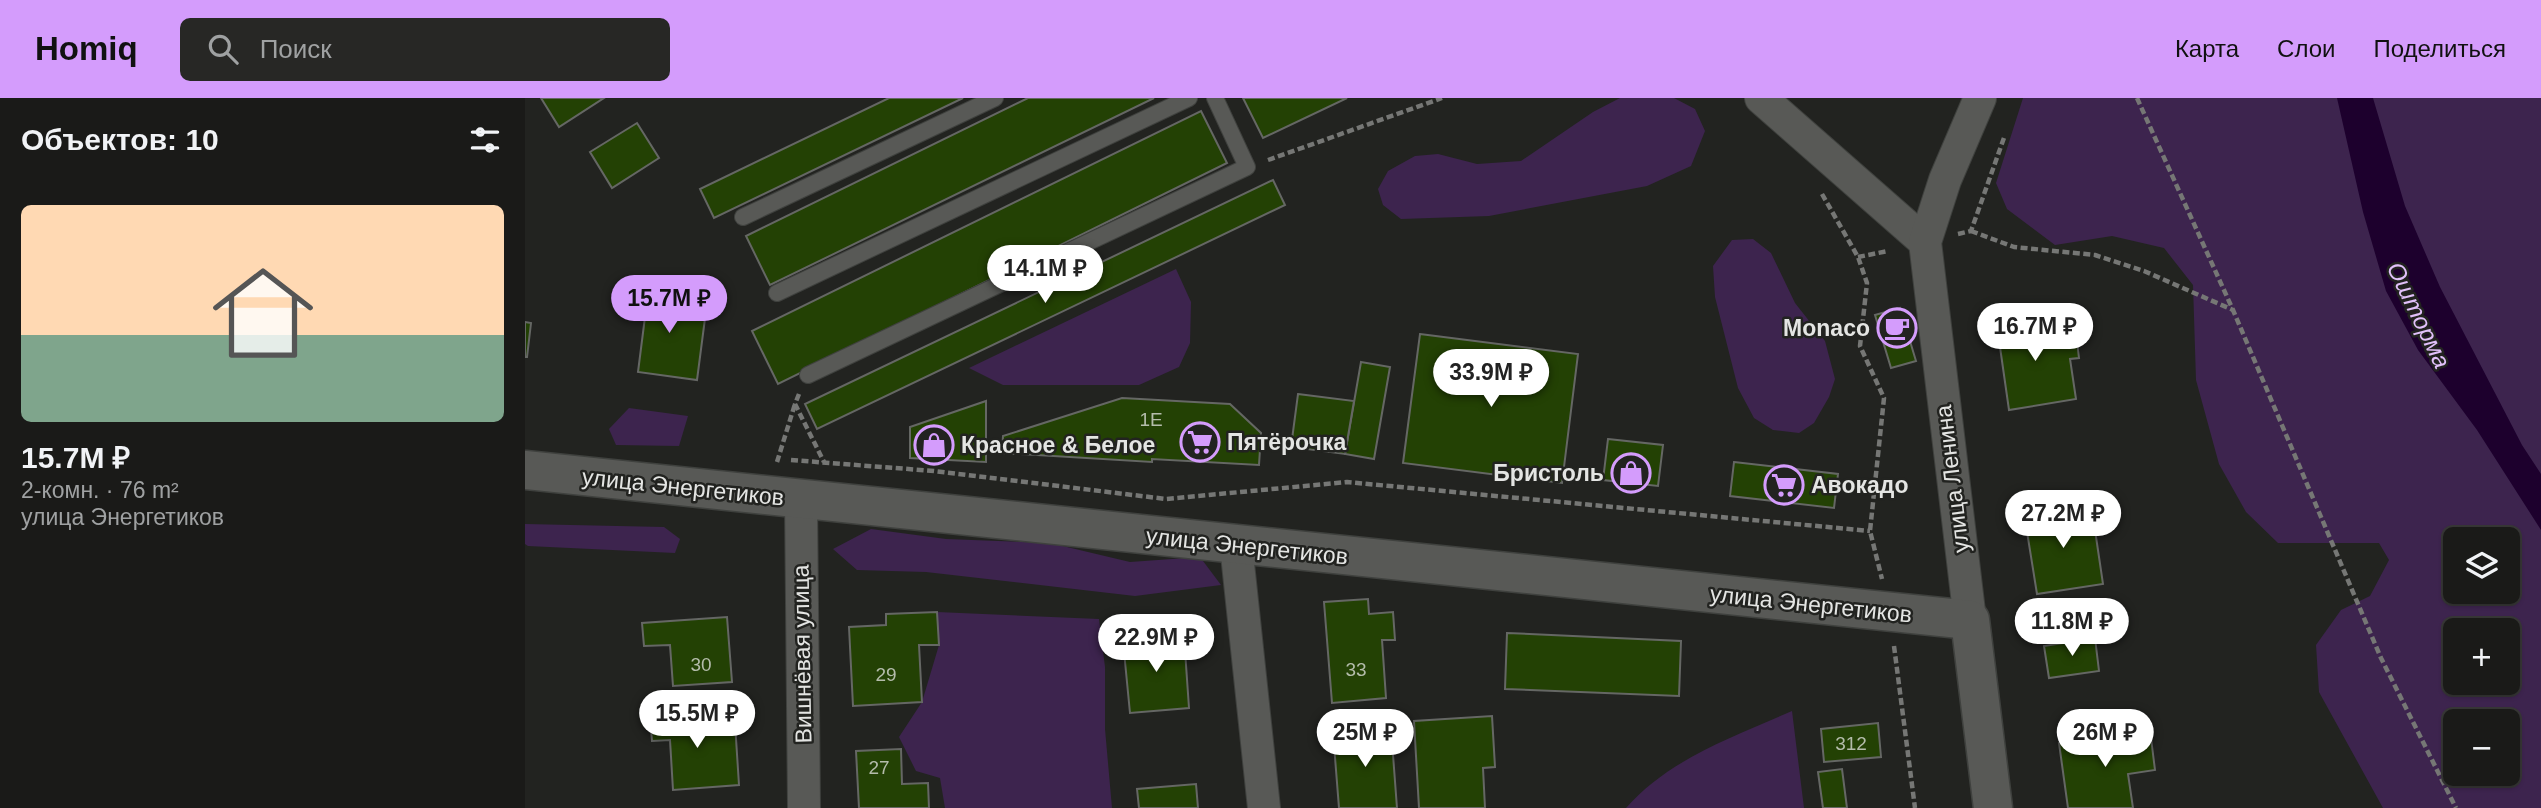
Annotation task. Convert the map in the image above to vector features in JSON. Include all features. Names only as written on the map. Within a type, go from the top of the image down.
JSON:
[{"type":"street","points":[[1761,98],[1925,242],[1945,180],[1980,98]]},
{"type":"street","name":"улица Ленина","points":[[1925,242],[1993,808]]},
{"type":"street","name":"улица Энергетиков","points":[[525,470],[1969,620]]},
{"type":"street","name":"Вишнёвая улица","points":[[801,500],[804,808]]},
{"type":"street","points":[[1235,545],[1264,808]]},
{"type":"lane","points":[[743,218],[995,98]]},
{"type":"lane","points":[[777,293],[1189,98]]},
{"type":"lane","points":[[808,375],[1247,167],[1215,98]]},
{"type":"path","points":[[1247,167],[1428,100],[1442,98]]},
{"type":"path","points":[[2137,98],[2233,310],[2381,658],[2456,808]]},
{"type":"path","points":[[1821,192],[1858,257],[1867,283],[1860,346],[1884,398],[1870,531],[1890,612],[1915,808]]},
{"type":"path","points":[[1971,231],[2014,247],[2095,255],[2144,271],[2233,310]]},
{"type":"path","points":[[778,459],[795,404],[808,375]]},
{"type":"path","points":[[795,404],[824,463]]},
{"type":"path","points":[[764,458],[934,471],[1166,499],[1347,482],[1870,531]]},
{"type":"shaded area","points":[[1620,98],[1674,98],[1695,109],[1705,131],[1691,166],[1647,186],[1489,216],[1401,219],[1383,205],[1378,189],[1388,171],[1415,156],[1438,154],[1477,164],[1521,161],[1593,112]]},
{"type":"shaded area","points":[[2023,98],[2541,98],[2541,808],[2383,808],[2319,692],[2316,645],[2341,610],[2370,596],[2389,560],[2379,543],[2278,543],[2246,512],[2219,464],[2196,380],[2193,285],[2164,248],[2112,236],[2055,245],[2007,209],[1996,183]]},
{"type":"shaded area","points":[[1753,239],[1771,253],[1795,303],[1825,341],[1835,379],[1829,397],[1814,423],[1799,433],[1773,430],[1754,418],[1738,388],[1715,297],[1713,266],[1732,240]]},
{"type":"shaded area","points":[[1176,269],[1191,302],[1190,343],[1179,367],[1139,385],[1003,385],[969,368]]},
{"type":"shaded area","points":[[629,408],[688,416],[679,446],[616,445],[609,429]]},
{"type":"shaded area","points":[[525,524],[664,527],[680,539],[675,553],[528,546],[525,544]]},
{"type":"shaded area","points":[[871,529],[946,539],[1050,543],[1130,562],[1200,557],[1221,585],[1135,596],[926,572],[857,570],[833,549]]},
{"type":"shaded area","points":[[937,612],[1099,619],[1105,667],[1105,729],[1112,808],[945,808],[940,778],[916,771],[899,737],[922,702],[939,645]]},
{"type":"shaded area","points":[[1792,711],[1804,808],[1626,808],[1643,791],[1682,763],[1725,740]]},
{"type":"water","name":"Ошторма","points":[[2337,98],[2373,98],[2405,206],[2440,287],[2522,445],[2541,474],[2541,530],[2477,430],[2418,350],[2386,291],[2363,212]]},
{"type":"building","points":[[541,98],[604,98],[559,127]]},
{"type":"building","points":[[889,98],[963,98],[714,218],[700,189]]},
{"type":"building","points":[[1028,98],[1154,98],[770,285],[746,236]]},
{"type":"building","points":[[1243,98],[1347,98],[1263,138]]},
{"type":"building","points":[[1201,111],[1227,163],[778,384],[752,331]]},
{"type":"building","points":[[637,123],[659,158],[612,188],[590,152]]},
{"type":"building","points":[[1273,180],[1285,205],[817,429],[805,404]]},
{"type":"building","points":[[625,293],[707,303],[697,380],[638,372],[645,317],[623,314]]},
{"type":"building","points":[[1900,308],[1916,361],[1891,368],[1875,315]]},
{"type":"building","points":[[2034,313],[2038,339],[2076,334],[2079,358],[2070,359],[2076,399],[2009,410],[1996,319]]},
{"type":"building","points":[[525,322],[531,323],[527,357],[525,357]]},
{"type":"building","points":[[1420,334],[1578,354],[1562,483],[1403,463]]},
{"type":"building","points":[[1361,362],[1390,367],[1374,459],[1345,454]]},
{"type":"building","points":[[1298,394],[1354,401],[1345,454],[1291,447]]},
{"type":"building","points":[[1122,398],[1230,404],[1261,433],[1259,465],[1002,453],[1003,436]]},
{"type":"building","points":[[986,401],[986,462],[910,458],[910,427]]},
{"type":"building","points":[[1608,439],[1663,445],[1658,486],[1603,480]]},
{"type":"building","name":"Авокадо","points":[[1734,462],[1838,474],[1834,508],[1730,496]]},
{"type":"building","points":[[2084,504],[2088,531],[2095,530],[2103,584],[2037,594],[2024,513]]},
{"type":"building","points":[[1368,599],[1369,614],[1393,612],[1395,640],[1382,640],[1386,698],[1332,703],[1324,602]]},
{"type":"building","points":[[937,612],[939,645],[919,645],[922,702],[853,706],[849,627],[886,625],[886,614]]},
{"type":"building","points":[[727,617],[732,682],[673,686],[670,645],[644,646],[642,623]]},
{"type":"building","points":[[1507,633],[1681,641],[1679,696],[1505,689]]},
{"type":"building","points":[[1184,636],[1189,708],[1130,713],[1123,641]]},
{"type":"building","points":[[2095,638],[2099,671],[2049,678],[2044,646]]},
{"type":"building","points":[[733,696],[735,720],[679,724],[677,700]]},
{"type":"building","points":[[673,701],[675,728],[735,723],[739,785],[673,790],[670,740],[652,741],[649,702]]},
{"type":"building","points":[[1492,716],[1495,767],[1483,768],[1485,808],[1419,808],[1414,721]]},
{"type":"building","points":[[1878,723],[1881,757],[1824,762],[1821,729]]},
{"type":"building","points":[[1391,728],[1397,808],[1339,808],[1333,732]]},
{"type":"building","points":[[2150,730],[2155,770],[2128,774],[2133,808],[2068,808],[2059,743]]},
{"type":"building","points":[[901,749],[902,784],[928,783],[929,808],[859,808],[856,751]]},
{"type":"building","points":[[1842,769],[1847,808],[1823,808],[1818,772]]},
{"type":"building","points":[[1196,784],[1198,808],[1139,808],[1137,789]]},
{"type":"place","name":"Monaco","points":[[1897,328]]},
{"type":"place","name":"Пятёрочка","points":[[1200,442]]},
{"type":"place","name":"Красное & Белое","points":[[934,445]]},
{"type":"place","name":"Бристоль","points":[[1631,473]]},
{"type":"place","name":"Авокадо","points":[[1784,485]]}]
